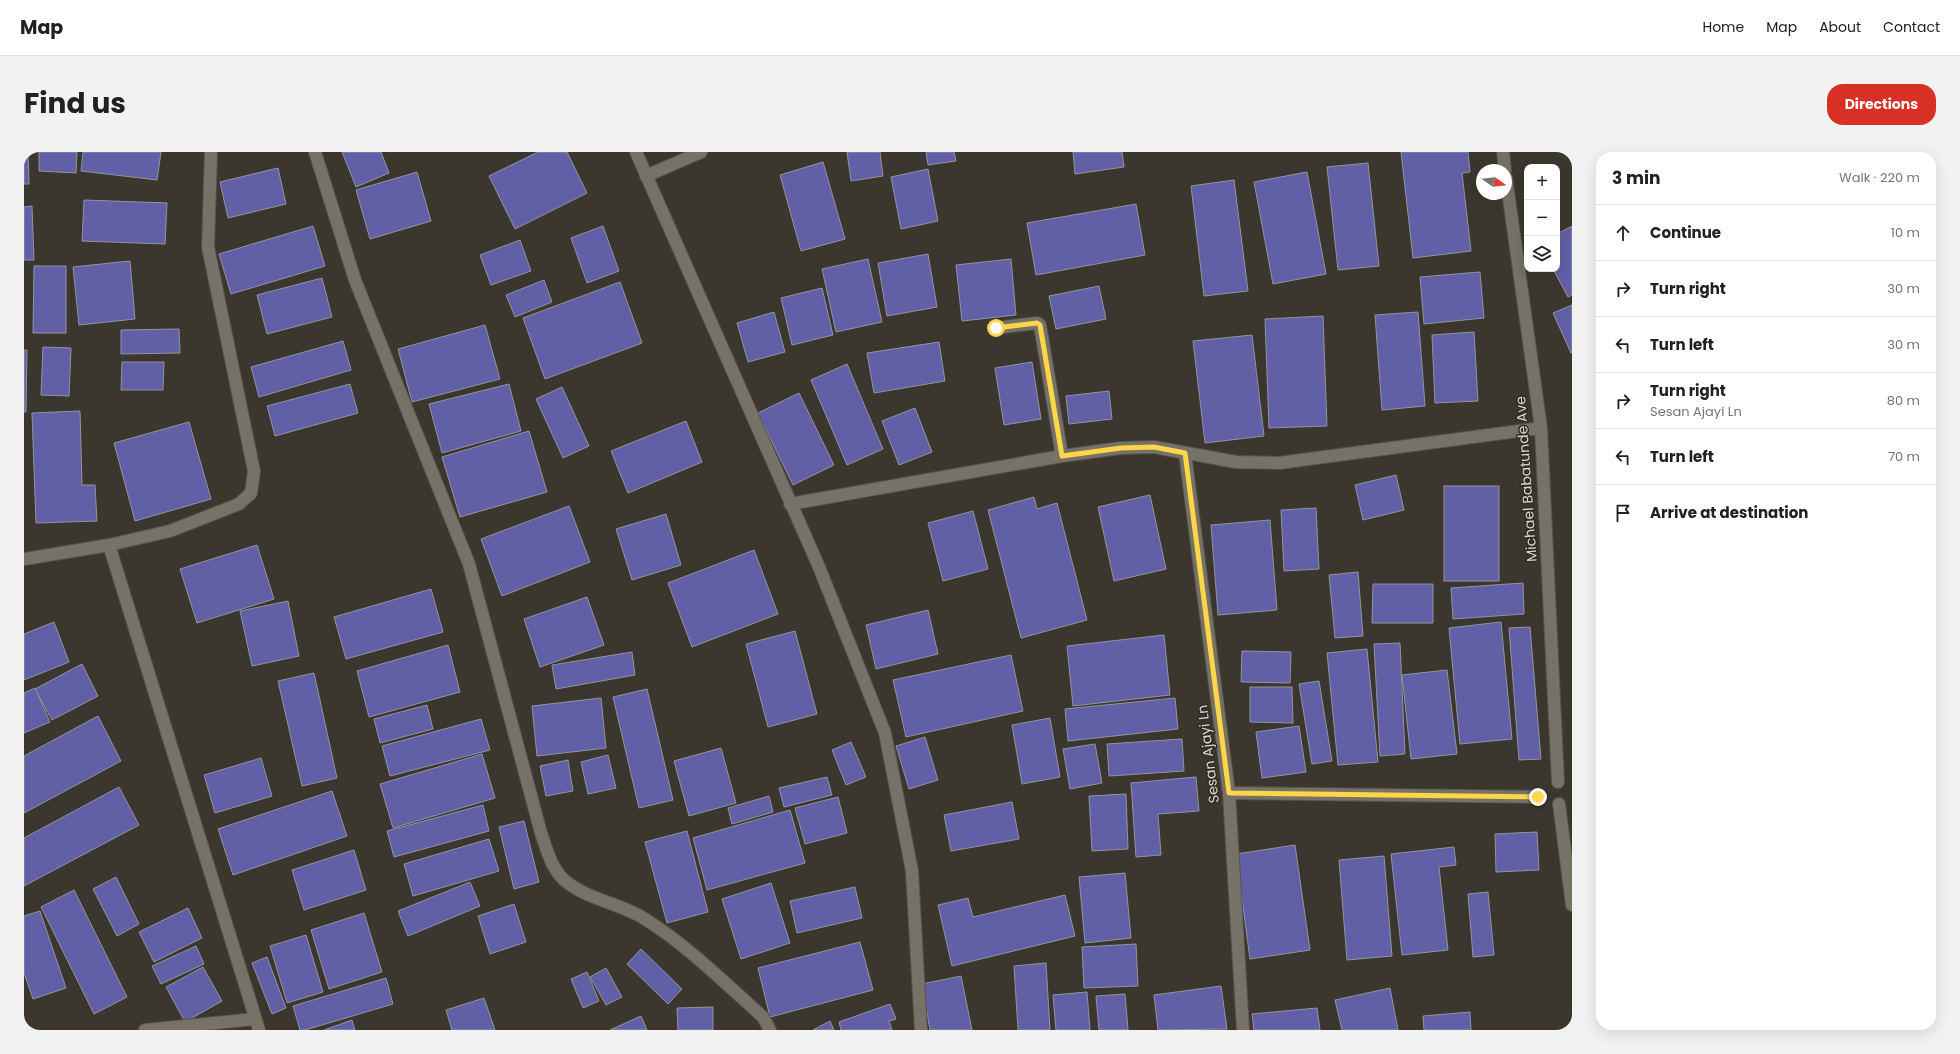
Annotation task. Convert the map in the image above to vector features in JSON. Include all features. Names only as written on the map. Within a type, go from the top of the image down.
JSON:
[{"type":"street","points":[[24,559],[109,545],[170,531],[239,504],[251,493],[254,471],[208,246],[211,152]]},
{"type":"street","points":[[315,152],[355,280],[470,564],[541,833],[552,863],[567,883],[644,918],[689,950],[763,1017],[770,1030]]},
{"type":"street","points":[[636,152],[819,567],[885,733],[912,871],[921,1030]]},
{"type":"street","points":[[646,176],[701,152]]},
{"type":"street","points":[[1503,152],[1504,164]]},
{"type":"street","name":"Michael Babatunde Ave","points":[[1509,200],[1541,428],[1558,782]]},
{"type":"street","points":[[996,328],[1037,323],[1040,325],[1062,456]]},
{"type":"street","points":[[790,504],[1062,456],[1121,448],[1154,447],[1236,462],[1279,463],[1541,428]]},
{"type":"street","name":"Sesan Ajayi Ln","points":[[1185,453],[1229,793],[1243,1030]]},
{"type":"street","points":[[109,545],[257,1025],[145,1030]]},
{"type":"street","points":[[1229,793],[1538,797]]},
{"type":"street","points":[[1559,804],[1572,905]]},
{"type":"building","points":[[24,152],[28,152],[29,184],[24,184]]},
{"type":"building","points":[[39,152],[77,152],[76,173],[39,171]]},
{"type":"building","points":[[83,152],[161,152],[157,180],[81,171]]},
{"type":"building","points":[[342,152],[381,152],[389,173],[356,187]]},
{"type":"building","points":[[538,152],[567,152],[587,193],[515,229],[489,176]]},
{"type":"building","points":[[847,152],[880,152],[883,176],[851,181]]},
{"type":"building","points":[[926,152],[954,152],[956,161],[928,165]]},
{"type":"building","points":[[1073,152],[1122,152],[1124,167],[1075,174]]},
{"type":"building","points":[[1401,152],[1468,152],[1470,172],[1462,173],[1471,251],[1413,258]]},
{"type":"building","points":[[823,162],[845,239],[801,251],[780,175]]},
{"type":"building","points":[[1368,163],[1379,266],[1338,270],[1327,167]]},
{"type":"building","points":[[278,168],[286,204],[228,218],[220,182]]},
{"type":"building","points":[[928,169],[938,221],[901,229],[891,177]]},
{"type":"building","points":[[417,172],[431,221],[370,239],[356,190]]},
{"type":"building","points":[[1307,172],[1326,274],[1273,284],[1254,182]]},
{"type":"building","points":[[1234,180],[1248,291],[1204,296],[1191,186]]},
{"type":"building","points":[[84,200],[167,203],[165,244],[82,241]]},
{"type":"building","points":[[1136,204],[1145,255],[1036,275],[1027,223]]},
{"type":"building","points":[[32,206],[34,260],[24,260],[24,207]]},
{"type":"building","points":[[313,226],[325,266],[231,294],[219,254]]},
{"type":"building","points":[[603,226],[619,271],[587,283],[571,238]]},
{"type":"building","points":[[1572,226],[1572,295],[1568,297],[1555,272],[1560,272],[1560,232]]},
{"type":"building","points":[[520,240],[531,271],[491,285],[480,255]]},
{"type":"building","points":[[928,254],[937,307],[887,316],[878,263]]},
{"type":"building","points":[[868,259],[882,322],[836,332],[822,269]]},
{"type":"building","points":[[1011,259],[1016,315],[962,321],[956,265]]},
{"type":"building","points":[[130,261],[135,319],[79,325],[73,267]]},
{"type":"building","points":[[34,266],[66,266],[66,333],[33,333]]},
{"type":"building","points":[[1480,272],[1484,318],[1424,324],[1420,277]]},
{"type":"building","points":[[322,278],[332,317],[267,334],[257,295]]},
{"type":"building","points":[[544,280],[552,302],[515,317],[506,295]]},
{"type":"building","points":[[620,282],[642,343],[545,379],[523,318]]},
{"type":"building","points":[[1099,286],[1106,319],[1056,329],[1049,296]]},
{"type":"building","points":[[822,288],[833,335],[792,345],[781,298]]},
{"type":"building","points":[[1572,305],[1572,353],[1571,353],[1553,313]]},
{"type":"building","points":[[774,312],[785,352],[748,362],[737,323]]},
{"type":"building","points":[[1418,312],[1425,406],[1382,410],[1375,315]]},
{"type":"building","points":[[1323,316],[1327,426],[1269,428],[1265,319]]},
{"type":"building","points":[[485,325],[500,379],[412,402],[398,349]]},
{"type":"building","points":[[179,329],[180,353],[121,354],[121,330]]},
{"type":"building","points":[[1474,332],[1478,401],[1435,403],[1432,335]]},
{"type":"building","points":[[1252,335],[1264,436],[1205,443],[1193,341]]},
{"type":"building","points":[[343,341],[351,370],[259,397],[251,367]]},
{"type":"building","points":[[939,342],[945,381],[874,393],[867,353]]},
{"type":"building","points":[[43,347],[71,348],[69,396],[41,395]]},
{"type":"building","points":[[24,350],[27,350],[26,412],[24,412]]},
{"type":"building","points":[[122,362],[164,362],[163,390],[121,390]]},
{"type":"building","points":[[1032,362],[1041,419],[1004,425],[995,368]]},
{"type":"building","points":[[847,364],[883,449],[847,465],[811,380]]},
{"type":"building","points":[[350,384],[358,413],[275,436],[267,406]]},
{"type":"building","points":[[509,384],[521,431],[442,453],[429,404]]},
{"type":"building","points":[[562,387],[589,446],[563,458],[536,399]]},
{"type":"building","points":[[1109,391],[1112,419],[1069,424],[1066,396]]},
{"type":"building","points":[[799,393],[834,465],[793,485],[758,413]]},
{"type":"building","points":[[915,408],[932,452],[899,465],[882,421]]},
{"type":"building","points":[[80,411],[82,485],[95,485],[97,521],[36,523],[32,413]]},
{"type":"building","points":[[686,421],[702,462],[628,493],[611,451]]},
{"type":"building","points":[[189,422],[211,499],[135,521],[114,443]]},
{"type":"building","points":[[529,431],[547,492],[460,517],[442,457]]},
{"type":"building","points":[[1396,475],[1404,510],[1363,520],[1355,485]]},
{"type":"building","points":[[1444,486],[1499,486],[1499,581],[1444,581]]},
{"type":"building","points":[[1150,495],[1166,569],[1114,581],[1098,507]]},
{"type":"building","points":[[1034,497],[1037,509],[1057,503],[1087,620],[1021,638],[988,510]]},
{"type":"building","points":[[569,506],[590,562],[502,596],[481,539]]},
{"type":"building","points":[[1316,508],[1319,569],[1284,571],[1281,510]]},
{"type":"building","points":[[973,511],[988,569],[943,581],[928,523]]},
{"type":"building","points":[[666,514],[681,565],[632,580],[616,529]]},
{"type":"building","points":[[1270,520],[1277,610],[1218,615],[1211,525]]},
{"type":"building","points":[[257,545],[274,599],[197,623],[180,569]]},
{"type":"building","points":[[754,550],[778,614],[692,647],[668,583]]},
{"type":"building","points":[[1358,572],[1363,636],[1335,638],[1329,575]]},
{"type":"building","points":[[1523,583],[1524,614],[1453,619],[1451,588]]},
{"type":"building","points":[[1373,584],[1433,584],[1433,623],[1372,623]]},
{"type":"building","points":[[431,589],[443,632],[346,659],[334,617]]},
{"type":"building","points":[[587,597],[604,645],[540,667],[524,619]]},
{"type":"building","points":[[288,601],[299,656],[252,666],[240,611]]},
{"type":"building","points":[[928,610],[938,654],[876,669],[866,625]]},
{"type":"building","points":[[54,622],[69,662],[24,680],[24,634]]},
{"type":"building","points":[[1501,622],[1512,739],[1460,744],[1449,628]]},
{"type":"building","points":[[1530,627],[1541,759],[1519,760],[1509,628]]},
{"type":"building","points":[[795,631],[817,714],[768,727],[746,644]]},
{"type":"building","points":[[1164,635],[1170,695],[1073,706],[1067,646]]},
{"type":"building","points":[[1400,643],[1405,754],[1380,756],[1374,644]]},
{"type":"building","points":[[448,645],[460,692],[369,717],[357,671]]},
{"type":"building","points":[[1367,649],[1378,762],[1338,765],[1327,653]]},
{"type":"building","points":[[1242,651],[1291,652],[1290,683],[1241,682]]},
{"type":"building","points":[[632,652],[635,675],[556,689],[552,665]]},
{"type":"building","points":[[1011,655],[1023,711],[906,737],[893,680]]},
{"type":"building","points":[[82,664],[98,696],[52,720],[35,689]]},
{"type":"building","points":[[1447,670],[1457,754],[1411,759],[1402,675]]},
{"type":"building","points":[[314,673],[337,778],[302,786],[278,681]]},
{"type":"building","points":[[1319,681],[1332,761],[1312,764],[1299,684]]},
{"type":"building","points":[[1250,687],[1292,687],[1293,723],[1250,722]]},
{"type":"building","points":[[35,688],[50,722],[24,733],[24,693]]},
{"type":"building","points":[[647,689],[673,800],[639,808],[613,697]]},
{"type":"building","points":[[601,698],[606,748],[537,756],[532,706]]},
{"type":"building","points":[[1175,698],[1178,729],[1068,741],[1065,709]]},
{"type":"building","points":[[427,705],[433,729],[380,743],[374,719]]},
{"type":"building","points":[[98,716],[121,761],[24,813],[24,756]]},
{"type":"building","points":[[1050,718],[1060,777],[1022,784],[1012,725]]},
{"type":"building","points":[[481,719],[490,750],[390,776],[382,746]]},
{"type":"building","points":[[1299,726],[1306,772],[1262,778],[1256,732]]},
{"type":"building","points":[[925,737],[938,780],[909,789],[896,746]]},
{"type":"building","points":[[1182,739],[1184,771],[1109,776],[1107,744]]},
{"type":"building","points":[[851,742],[866,777],[846,785],[832,750]]},
{"type":"building","points":[[1095,744],[1102,783],[1070,789],[1063,749]]},
{"type":"building","points":[[721,748],[736,803],[689,816],[674,761]]},
{"type":"building","points":[[482,754],[495,798],[393,828],[380,784]]},
{"type":"building","points":[[608,755],[616,788],[588,794],[581,762]]},
{"type":"building","points":[[261,758],[272,796],[215,813],[204,775]]},
{"type":"building","points":[[568,760],[573,791],[546,796],[540,766]]},
{"type":"building","points":[[827,777],[832,795],[784,807],[779,788]]},
{"type":"building","points":[[1196,777],[1199,811],[1158,814],[1161,855],[1136,857],[1131,783]]},
{"type":"building","points":[[119,787],[139,825],[24,886],[24,838]]},
{"type":"building","points":[[332,791],[347,836],[233,875],[218,829]]},
{"type":"building","points":[[1126,794],[1128,849],[1092,851],[1089,796]]},
{"type":"building","points":[[769,796],[773,812],[732,824],[728,808]]},
{"type":"building","points":[[838,797],[847,833],[805,844],[795,808]]},
{"type":"building","points":[[1012,802],[1019,839],[951,851],[944,815]]},
{"type":"building","points":[[483,805],[489,831],[394,857],[387,831]]},
{"type":"building","points":[[790,810],[805,863],[707,890],[693,838]]},
{"type":"building","points":[[524,821],[539,882],[514,889],[499,827]]},
{"type":"building","points":[[687,831],[708,912],[667,923],[645,842]]},
{"type":"building","points":[[1537,832],[1539,870],[1496,872],[1495,834]]},
{"type":"building","points":[[489,839],[499,871],[413,896],[404,864]]},
{"type":"building","points":[[1295,845],[1310,950],[1250,959],[1236,854]]},
{"type":"building","points":[[1454,847],[1456,865],[1439,867],[1448,950],[1402,955],[1391,854]]},
{"type":"building","points":[[354,850],[366,890],[304,910],[292,870]]},
{"type":"building","points":[[1384,856],[1392,956],[1347,960],[1339,860]]},
{"type":"building","points":[[1125,873],[1131,938],[1085,943],[1079,877]]},
{"type":"building","points":[[116,877],[139,924],[117,936],[93,889]]},
{"type":"building","points":[[470,882],[480,906],[408,936],[398,911]]},
{"type":"building","points":[[771,883],[790,943],[741,959],[722,899]]},
{"type":"building","points":[[855,887],[862,918],[797,933],[790,901]]},
{"type":"building","points":[[74,890],[127,997],[94,1014],[41,907]]},
{"type":"building","points":[[1488,892],[1494,955],[1473,957],[1468,894]]},
{"type":"building","points":[[1065,895],[1075,936],[952,966],[938,905],[968,898],[973,917]]},
{"type":"building","points":[[514,904],[526,942],[490,954],[478,916]]},
{"type":"building","points":[[188,908],[202,938],[154,962],[139,932]]},
{"type":"building","points":[[40,911],[66,988],[33,999],[24,973],[24,916]]},
{"type":"building","points":[[364,913],[382,972],[329,989],[311,930]]},
{"type":"building","points":[[306,935],[323,992],[287,1003],[270,946]]},
{"type":"building","points":[[860,942],[873,990],[770,1017],[758,968]]},
{"type":"building","points":[[1136,944],[1138,986],[1084,988],[1082,947]]},
{"type":"building","points":[[196,946],[204,964],[161,984],[152,966]]},
{"type":"building","points":[[641,949],[682,989],[668,1004],[627,964]]},
{"type":"building","points":[[267,957],[286,1008],[272,1014],[252,963]]},
{"type":"building","points":[[1046,963],[1050,1030],[1018,1030],[1014,966]]},
{"type":"building","points":[[203,967],[222,1001],[185,1022],[166,987]]},
{"type":"building","points":[[606,968],[622,997],[606,1005],[590,977]]},
{"type":"building","points":[[587,972],[599,1001],[583,1008],[571,979]]},
{"type":"building","points":[[961,976],[972,1030],[930,1030],[922,984]]},
{"type":"building","points":[[386,978],[393,1004],[305,1030],[300,1030],[293,1006]]},
{"type":"building","points":[[1221,986],[1227,1029],[1158,1030],[1154,995]]},
{"type":"building","points":[[1390,988],[1398,1030],[1342,1030],[1335,1000]]},
{"type":"building","points":[[1087,992],[1090,1030],[1056,1030],[1053,995]]},
{"type":"building","points":[[1125,994],[1128,1030],[1099,1030],[1096,996]]},
{"type":"building","points":[[484,998],[495,1030],[452,1030],[446,1010]]},
{"type":"building","points":[[890,1004],[896,1019],[889,1021],[892,1030],[841,1030],[839,1022]]},
{"type":"building","points":[[713,1007],[713,1030],[678,1030],[677,1008]]},
{"type":"building","points":[[1317,1008],[1320,1030],[1254,1030],[1252,1014]]},
{"type":"building","points":[[1470,1012],[1471,1030],[1424,1030],[1423,1016]]},
{"type":"building","points":[[641,1016],[647,1030],[610,1030]]},
{"type":"building","points":[[352,1020],[355,1030],[324,1030]]},
{"type":"building","points":[[830,1021],[834,1030],[813,1030]]},
{"type":"route","points":[[996,328],[1037,323],[1040,325],[1062,456],[1121,448],[1154,447],[1185,453],[1229,793],[1538,797]]}]
